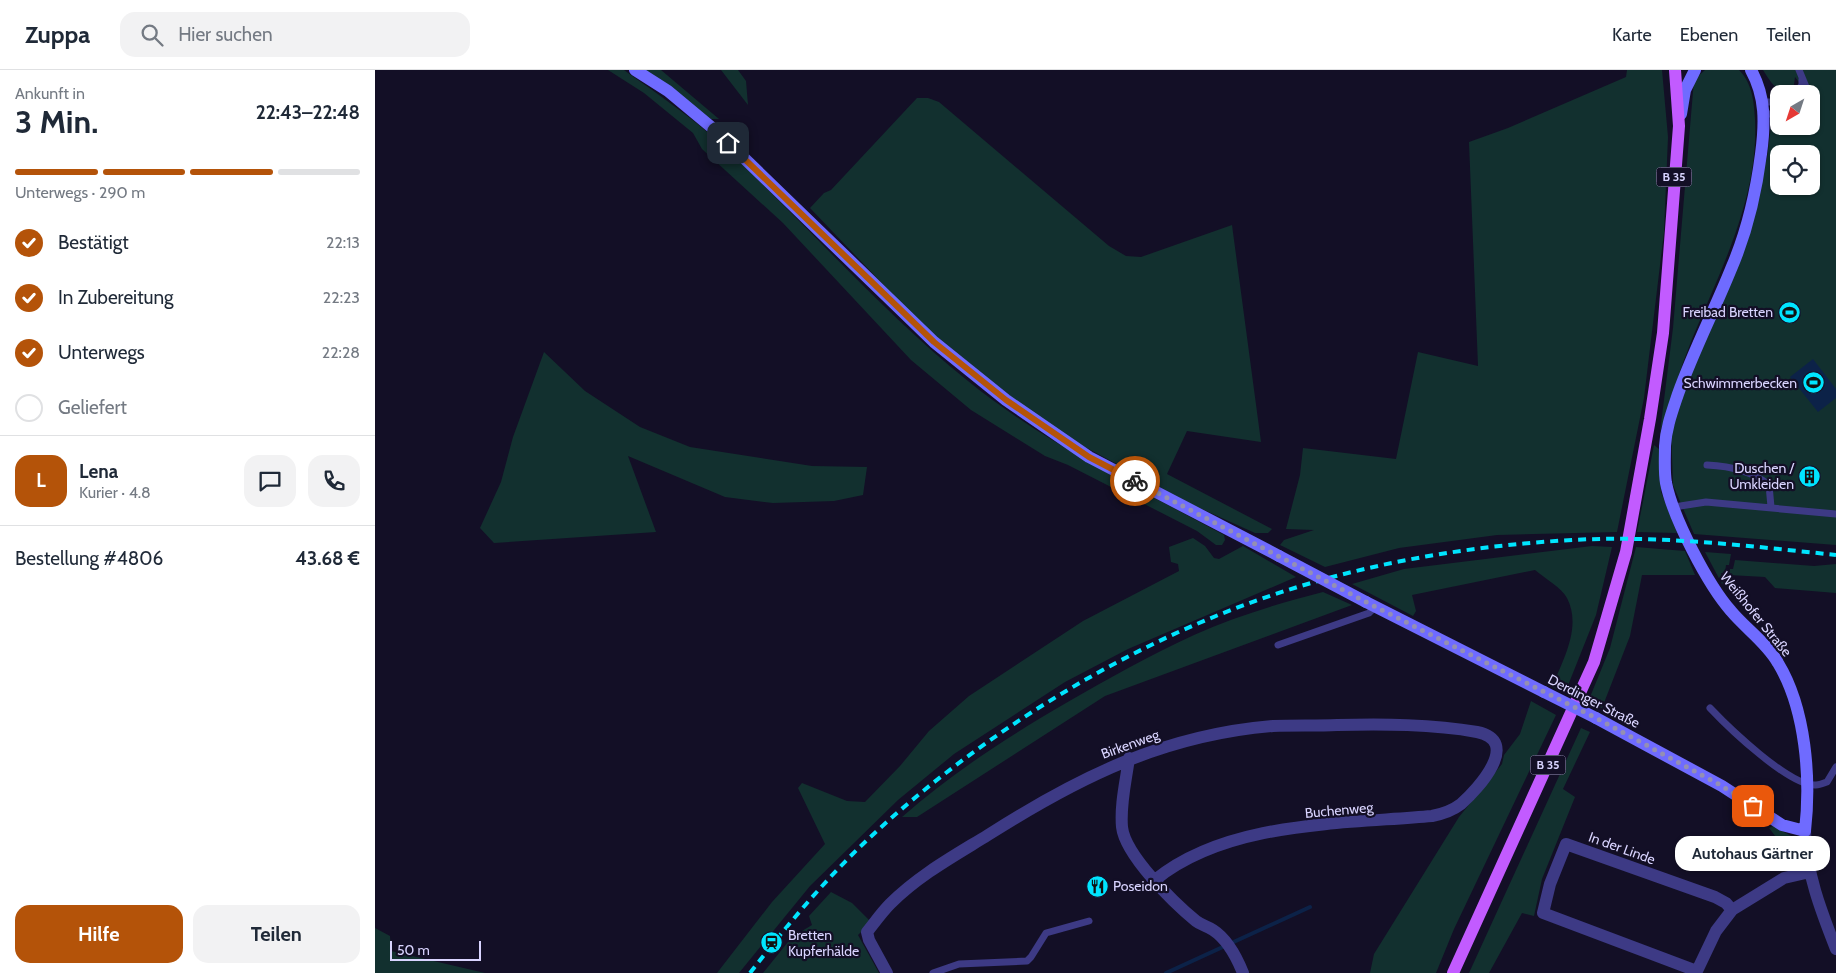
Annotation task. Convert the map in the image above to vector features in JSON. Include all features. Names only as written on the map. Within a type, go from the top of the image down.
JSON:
[{"type":"main road","name":"Derdinger Straße","points":[[635,70],[668,91],[716,131],[934,342],[1006,400],[1089,457],[1371,605],[1596,718],[1729,790],[1782,825],[1805,831]]},
{"type":"main road","name":"B 35","points":[[1453,973],[1594,662],[1626,552],[1650,420],[1663,333],[1679,126],[1675,70]]},
{"type":"main road","points":[[1679,126],[1685,90],[1695,70]]},
{"type":"main road","name":"Weißhofer Straße","points":[[1751,70],[1770,111],[1750,215],[1732,268],[1687,369],[1668,424],[1665,444],[1666,482],[1674,507],[1706,576],[1732,612],[1765,645],[1786,676],[1801,730],[1808,783],[1805,831]]},
{"type":"street","name":"Birkenweg","points":[[887,973],[869,940],[867,932],[889,904],[921,878],[1032,806],[1095,772],[1129,758],[1165,746],[1211,735],[1273,726],[1361,725],[1455,728],[1481,733],[1496,743]]},
{"type":"street","name":"Buchenweg","points":[[1155,880],[1167,870],[1192,857],[1236,840],[1279,830],[1431,816],[1447,812],[1460,804],[1487,774],[1496,761],[1498,752],[1496,743]]},
{"type":"street","points":[[1129,758],[1122,812],[1122,828],[1126,843],[1136,859],[1197,922],[1214,930],[1233,954],[1243,973]]},
{"type":"street","name":"Weißhofer Straße","points":[[1805,831],[1810,872],[1836,949]]},
{"type":"street","name":"In der Linde","points":[[1697,972],[1543,913],[1550,884],[1566,844],[1715,897],[1726,903],[1732,910]]},
{"type":"street","name":"Weißhofer Straße","points":[[1810,872],[1836,931]]},
{"type":"street","points":[[1697,972],[1716,931],[1732,910],[1784,878],[1810,872]]},
{"type":"lane","points":[[1801,72],[1803,85]]},
{"type":"lane","points":[[1801,72],[1806,85]]},
{"type":"lane","points":[[1707,465],[1721,466],[1757,475],[1769,485],[1771,507]]},
{"type":"lane","points":[[1674,507],[1706,502],[1836,514]]},
{"type":"lane","points":[[1278,645],[1369,613],[1371,605]]},
{"type":"lane","points":[[1710,708],[1730,729],[1787,774],[1816,785],[1827,782],[1836,767]]},
{"type":"lane","points":[[933,973],[959,964],[1027,961],[1031,958],[1046,933],[1089,921]]},
{"type":"green space","points":[[608,70],[624,70],[703,128],[905,326],[968,381],[998,404],[1060,445],[1224,535],[1225,540],[1222,545],[1216,545],[1197,531],[1068,465],[1045,456],[971,410],[911,360],[783,223],[702,149],[693,133],[644,93]]},
{"type":"green space","points":[[643,70],[661,70],[719,119],[711,119]]},
{"type":"green space","points":[[721,70],[738,70],[746,81],[748,105]]},
{"type":"green space","points":[[1627,70],[1662,70],[1668,137],[1664,232],[1644,398],[1617,532],[1497,535],[1399,548],[1325,567],[1280,545],[1284,540],[1314,530],[1286,529],[1300,475],[1303,448],[1396,459],[1418,352],[1478,366],[1469,142],[1508,128],[1626,77]]},
{"type":"green space","points":[[1705,70],[1739,70],[1747,81],[1753,99],[1755,148],[1751,176],[1736,232],[1688,350],[1660,432],[1673,328],[1694,80]]},
{"type":"green space","name":"Freibad Bretten","points":[[1763,70],[1836,70],[1836,545],[1694,534],[1673,485],[1671,427],[1767,158],[1770,135],[1820,135],[1820,85],[1801,85],[1795,77],[1793,85],[1774,85]]},
{"type":"green space","points":[[917,98],[928,98],[939,102],[1109,246],[1126,256],[1141,257],[1232,225],[1261,442],[1187,431],[1167,474],[1272,529],[1268,533],[1255,533],[1193,505],[1072,440],[1015,400],[920,323],[810,208],[824,193],[831,190]]},
{"type":"green space","points":[[544,352],[585,391],[640,427],[690,447],[812,466],[867,467],[863,495],[834,501],[773,503],[725,497],[628,456],[656,532],[494,543],[480,528],[501,482],[513,437]]},
{"type":"green space","points":[[1654,445],[1659,449],[1661,492],[1677,533],[1637,532]]},
{"type":"green space","points":[[1193,538],[1205,546],[1214,558],[1219,559],[1243,546],[1296,577],[1128,649],[1065,682],[954,754],[898,800],[810,886],[739,973],[717,973],[772,902],[825,844],[798,788],[802,783],[847,801],[865,802],[900,766],[929,731],[969,696],[1083,621],[1179,571],[1178,564],[1171,562],[1169,547]]},
{"type":"green space","points":[[1592,546],[1612,547],[1596,615],[1565,693],[1552,687],[1566,655],[1572,632],[1573,620],[1571,609],[1565,594],[1535,570],[1412,595],[1416,611],[1413,616],[1352,584],[1404,569]]},
{"type":"green space","points":[[1636,547],[1685,551],[1695,575],[1642,575],[1630,636],[1602,708],[1588,702],[1610,648]]},
{"type":"green space","points":[[1705,552],[1731,554],[1725,573],[1721,573],[1724,583],[1722,584]]},
{"type":"green space","points":[[1735,560],[1814,566],[1836,564],[1836,593],[1775,588],[1765,577],[1729,575]]},
{"type":"green space","points":[[1323,592],[1352,605],[1105,696],[917,817],[902,817],[961,770],[1002,742],[1129,668],[1194,635],[1225,622]]},
{"type":"green space","points":[[1531,701],[1556,715],[1454,929],[1436,973],[1370,973],[1374,954],[1459,817],[1502,764],[1504,755],[1520,734]]},
{"type":"green space","points":[[1581,728],[1590,732],[1563,789],[1575,797],[1542,879],[1534,916],[1522,913],[1489,973],[1469,973]]},
{"type":"green space","points":[[1773,826],[1793,837],[1795,848],[1786,850],[1769,828]]},
{"type":"green space","points":[[831,892],[852,903],[871,922],[858,935],[879,973],[763,973],[792,937],[812,925],[809,916]]},
{"type":"green space","points":[[375,928],[390,936],[391,951],[485,973],[375,973]]},
{"type":"water","name":"Schwimmerbecken","points":[[1813,359],[1836,389],[1836,398],[1818,412],[1790,377]]},
{"type":"waterway","points":[[1166,973],[1310,907]]},
{"type":"railway","points":[[750,973],[804,906],[833,874],[904,807],[948,771],[1043,705],[1093,675],[1144,648],[1247,604],[1326,579],[1407,560],[1489,547],[1531,543],[1605,539],[1671,540],[1836,555]]},
{"type":"way so far","points":[[1135,481],[1366,602],[1596,718],[1722,786],[1753,806]]},
{"type":"place","name":"Freibad Bretten","points":[[1789,312]]},
{"type":"place","name":"Schwimmerbecken","points":[[1813,383]]},
{"type":"place","name":"Duschen / Umkleiden","points":[[1810,476]]},
{"type":"place","name":"Autohaus Gärtner","points":[[1753,806]]},
{"type":"place","name":"Poseidon","points":[[1097,886]]},
{"type":"place","name":"Bretten Kupferhälde","points":[[772,943]]},
{"type":"route","points":[[728,143],[934,342],[1006,400],[1089,457],[1135,481]]}]
